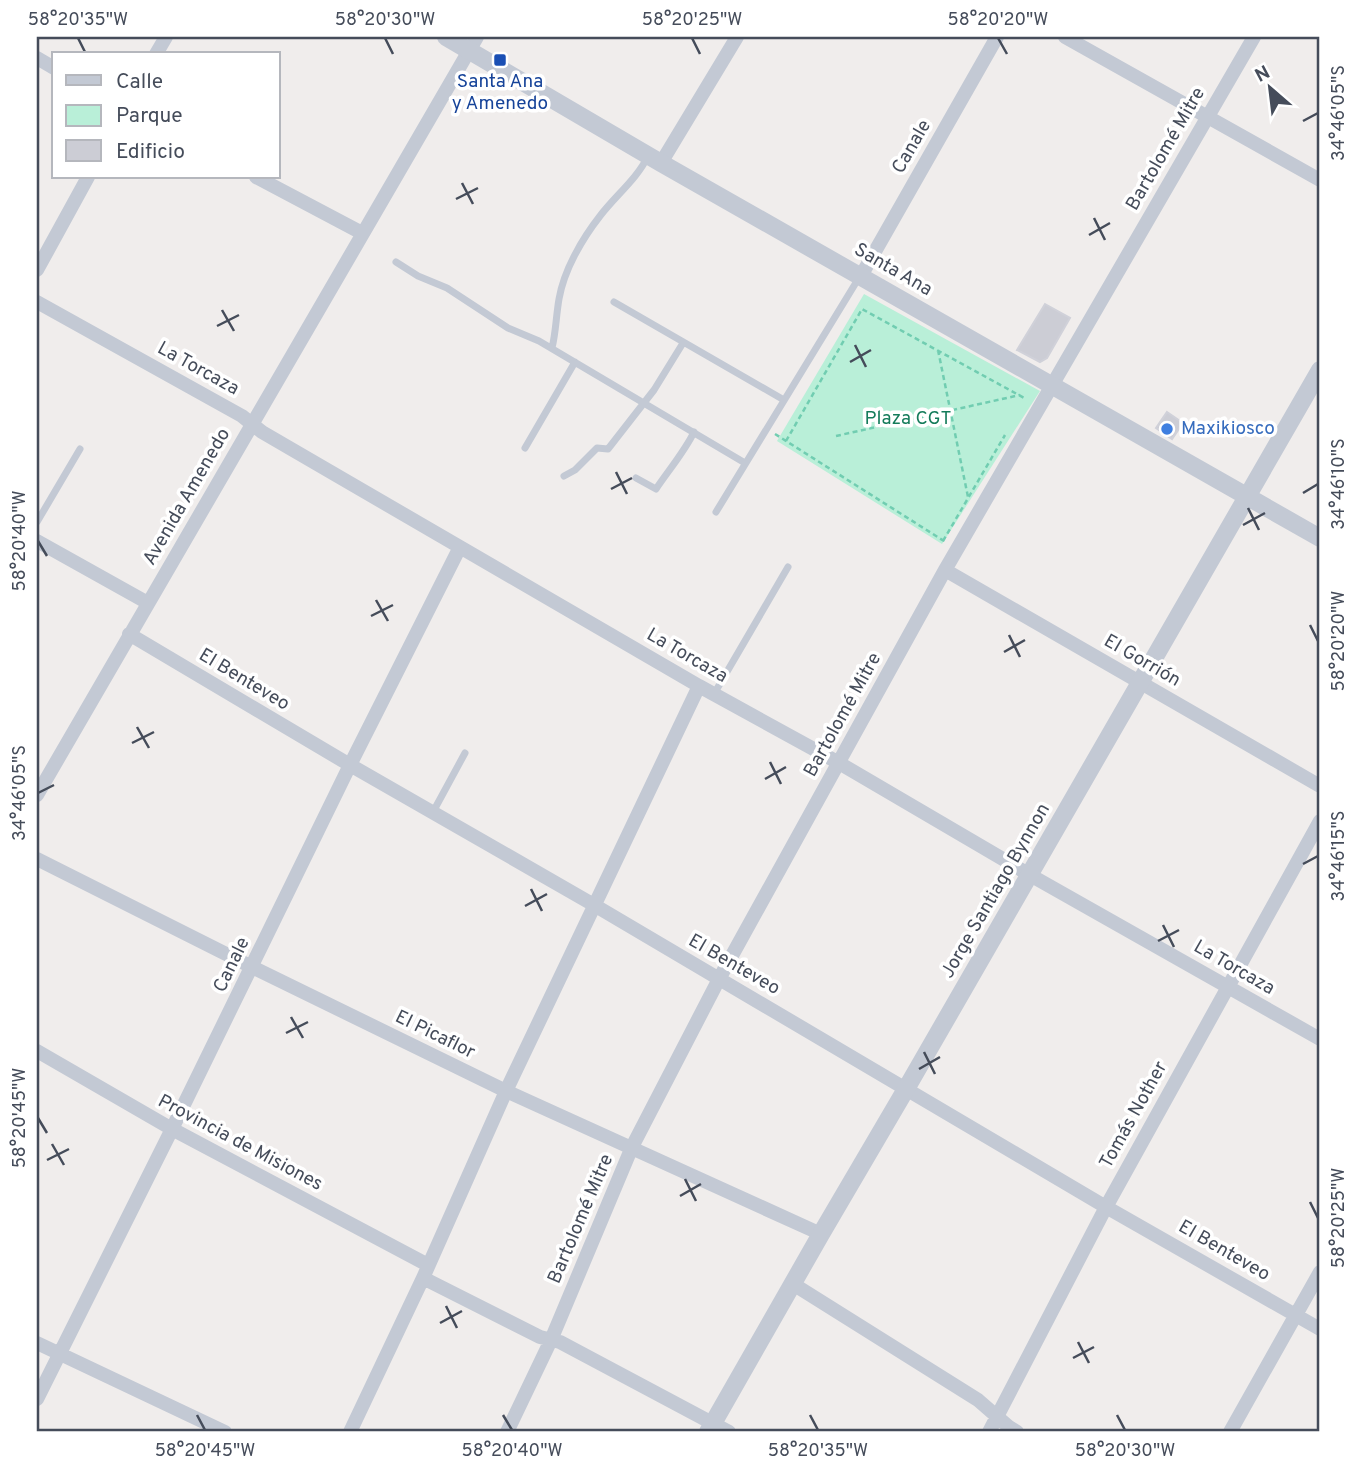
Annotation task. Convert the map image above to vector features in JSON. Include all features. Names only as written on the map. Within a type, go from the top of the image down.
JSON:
[{"type":"street","name":"Santa Ana","points":[[446,37],[473,44],[655,159],[1320,538]]},
{"type":"street","points":[[655,159],[737,37]]},
{"type":"street","name":"Canale","points":[[860,276],[997,37]]},
{"type":"street","points":[[1065,37],[1320,180]]},
{"type":"street","name":"Bartolomé Mitre","points":[[507,1432],[551,1340],[632,1147],[719,979],[945,570],[1254,37]]},
{"type":"street","name":"Avenida Amenedo","points":[[37,795],[473,44]]},
{"type":"street","points":[[37,271],[87,178]]},
{"type":"street","points":[[258,178],[362,233]]},
{"type":"street","name":"La Torcaza","points":[[37,302],[242,416],[252,425],[699,686],[839,763],[1320,1039]]},
{"type":"street","name":"Jorge Santiago Bynnon","points":[[717,1429],[821,1234],[1320,370]]},
{"type":"street","points":[[37,541],[148,603]]},
{"type":"street","name":"Canale","points":[[37,1399],[460,547]]},
{"type":"street","name":"El Gorrión","points":[[945,570],[1320,786]]},
{"type":"street","name":"El Benteveo","points":[[130,634],[1106,1207],[1320,1329]]},
{"type":"street","points":[[350,1432],[506,1091],[699,686]]},
{"type":"street","name":"Tomás Nother","points":[[989,1432],[1106,1207],[1320,821]]},
{"type":"street","name":"El Picaflor","points":[[37,859],[506,1091],[821,1234]]},
{"type":"street","name":"Provincia de Misiones","points":[[37,1051],[540,1337],[560,1342],[717,1429]]},
{"type":"street","points":[[1230,1432],[1320,1272]]},
{"type":"street","points":[[793,1284],[978,1400],[1017,1432]]},
{"type":"street","points":[[37,1343],[225,1432]]},
{"type":"lane","points":[[551,348],[559,297],[575,256],[599,216],[645,164],[655,159]]},
{"type":"lane","points":[[396,262],[418,276],[447,288],[508,328],[540,341],[745,463]]},
{"type":"lane","points":[[716,512],[860,276]]},
{"type":"lane","points":[[614,302],[784,400]]},
{"type":"lane","points":[[564,476],[575,470],[597,449],[608,449],[654,390],[683,343]]},
{"type":"lane","points":[[525,448],[575,362]]},
{"type":"lane","points":[[636,478],[656,489],[694,432]]},
{"type":"lane","points":[[37,522],[80,449]]},
{"type":"lane","points":[[714,694],[788,567]]},
{"type":"lane","points":[[433,813],[465,753]]},
{"type":"path","points":[[786,441],[862,309],[1027,398]]},
{"type":"path","points":[[938,350],[968,498]]},
{"type":"path","points":[[836,436],[1020,395]]},
{"type":"path","points":[[766,429],[957,550]]},
{"type":"path","points":[[943,541],[1007,432]]},
{"type":"green space","name":"Plaza CGT","points":[[864,294],[1040,391],[942,544],[777,441]]},
{"type":"building","points":[[1045,304],[1070,318],[1047,358],[1040,362],[1017,350]]},
{"type":"building","points":[[1167,412],[1183,423],[1172,439],[1156,428]]},
{"type":"place","name":"Santa Ana y Amenedo","points":[[500,60]]},
{"type":"place","name":"Maxikiosco","points":[[1167,429]]}]
